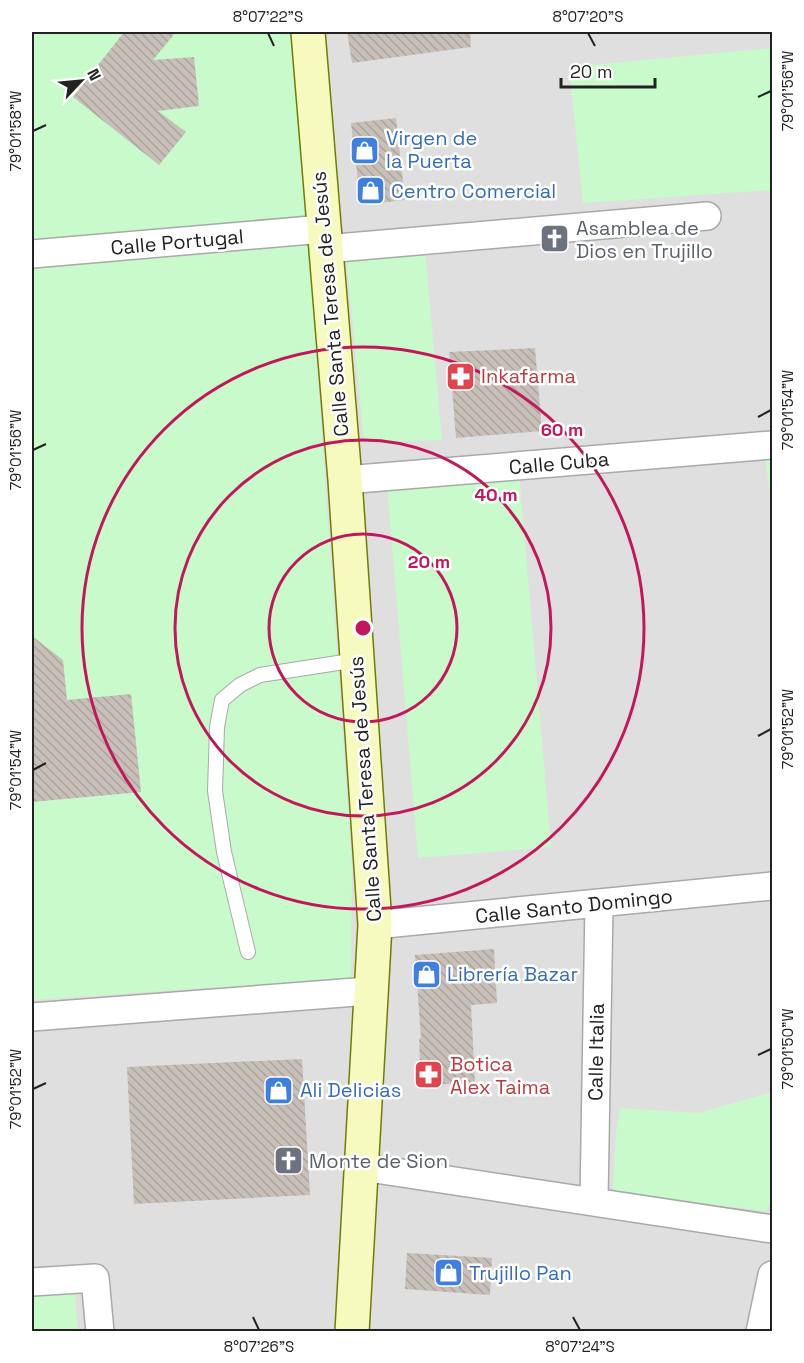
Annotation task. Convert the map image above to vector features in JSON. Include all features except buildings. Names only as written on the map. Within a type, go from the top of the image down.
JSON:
[{"type":"street","name":"Calle Santa Teresa de Jesús","points":[[308,32],[345,480],[375,925],[369,991],[352,1332]]},
{"type":"street","name":"Calle Portugal","points":[[32,254],[707,216]]},
{"type":"street","name":"Calle Cuba","points":[[345,480],[772,445]]},
{"type":"street","name":"Calle Santo Domingo","points":[[375,925],[772,886]]},
{"type":"street","name":"Calle Italia","points":[[594,1200],[599,904]]},
{"type":"street","points":[[32,1017],[369,991]]},
{"type":"street","points":[[362,1167],[594,1200],[772,1229]]},
{"type":"street","points":[[760,1332],[772,1275]]},
{"type":"street","points":[[32,1282],[95,1278],[100,1332]]},
{"type":"lane","points":[[248,952],[224,852],[215,791],[217,727],[222,700],[240,685],[260,675],[357,660]]},
{"type":"shaded area","points":[[32,32],[772,32],[772,1331],[32,1331]]},
{"type":"green space","points":[[32,32],[294,32],[352,867],[351,978],[32,1000]]},
{"type":"green space","points":[[772,48],[772,190],[583,203],[569,67]]},
{"type":"green space","points":[[425,250],[442,440],[364,442],[346,255]]},
{"type":"green space","points":[[772,448],[772,510],[764,449]]},
{"type":"green space","points":[[519,473],[551,847],[418,858],[387,484]]},
{"type":"green space","points":[[772,1092],[772,1196],[767,1211],[613,1192],[616,1133],[620,1108],[699,1113]]},
{"type":"green space","points":[[74,1286],[78,1331],[32,1331],[32,1291]]},
{"type":"place","name":"Virgen de la Puerta","points":[[365,150]]},
{"type":"place","name":"Centro Comercial","points":[[370,191]]},
{"type":"place","name":"Asamblea de Dios en Trujillo","points":[[555,239]]},
{"type":"place","name":"Inkafarma","points":[[460,376]]},
{"type":"place","name":"Librería Bazar","points":[[426,974]]},
{"type":"place","name":"Botica Alex Taima","points":[[429,1075]]},
{"type":"place","name":"Ali Delicias","points":[[279,1090]]},
{"type":"place","name":"Monte de Sion","points":[[288,1161]]},
{"type":"place","name":"Trujillo Pan","points":[[448,1273]]}]
